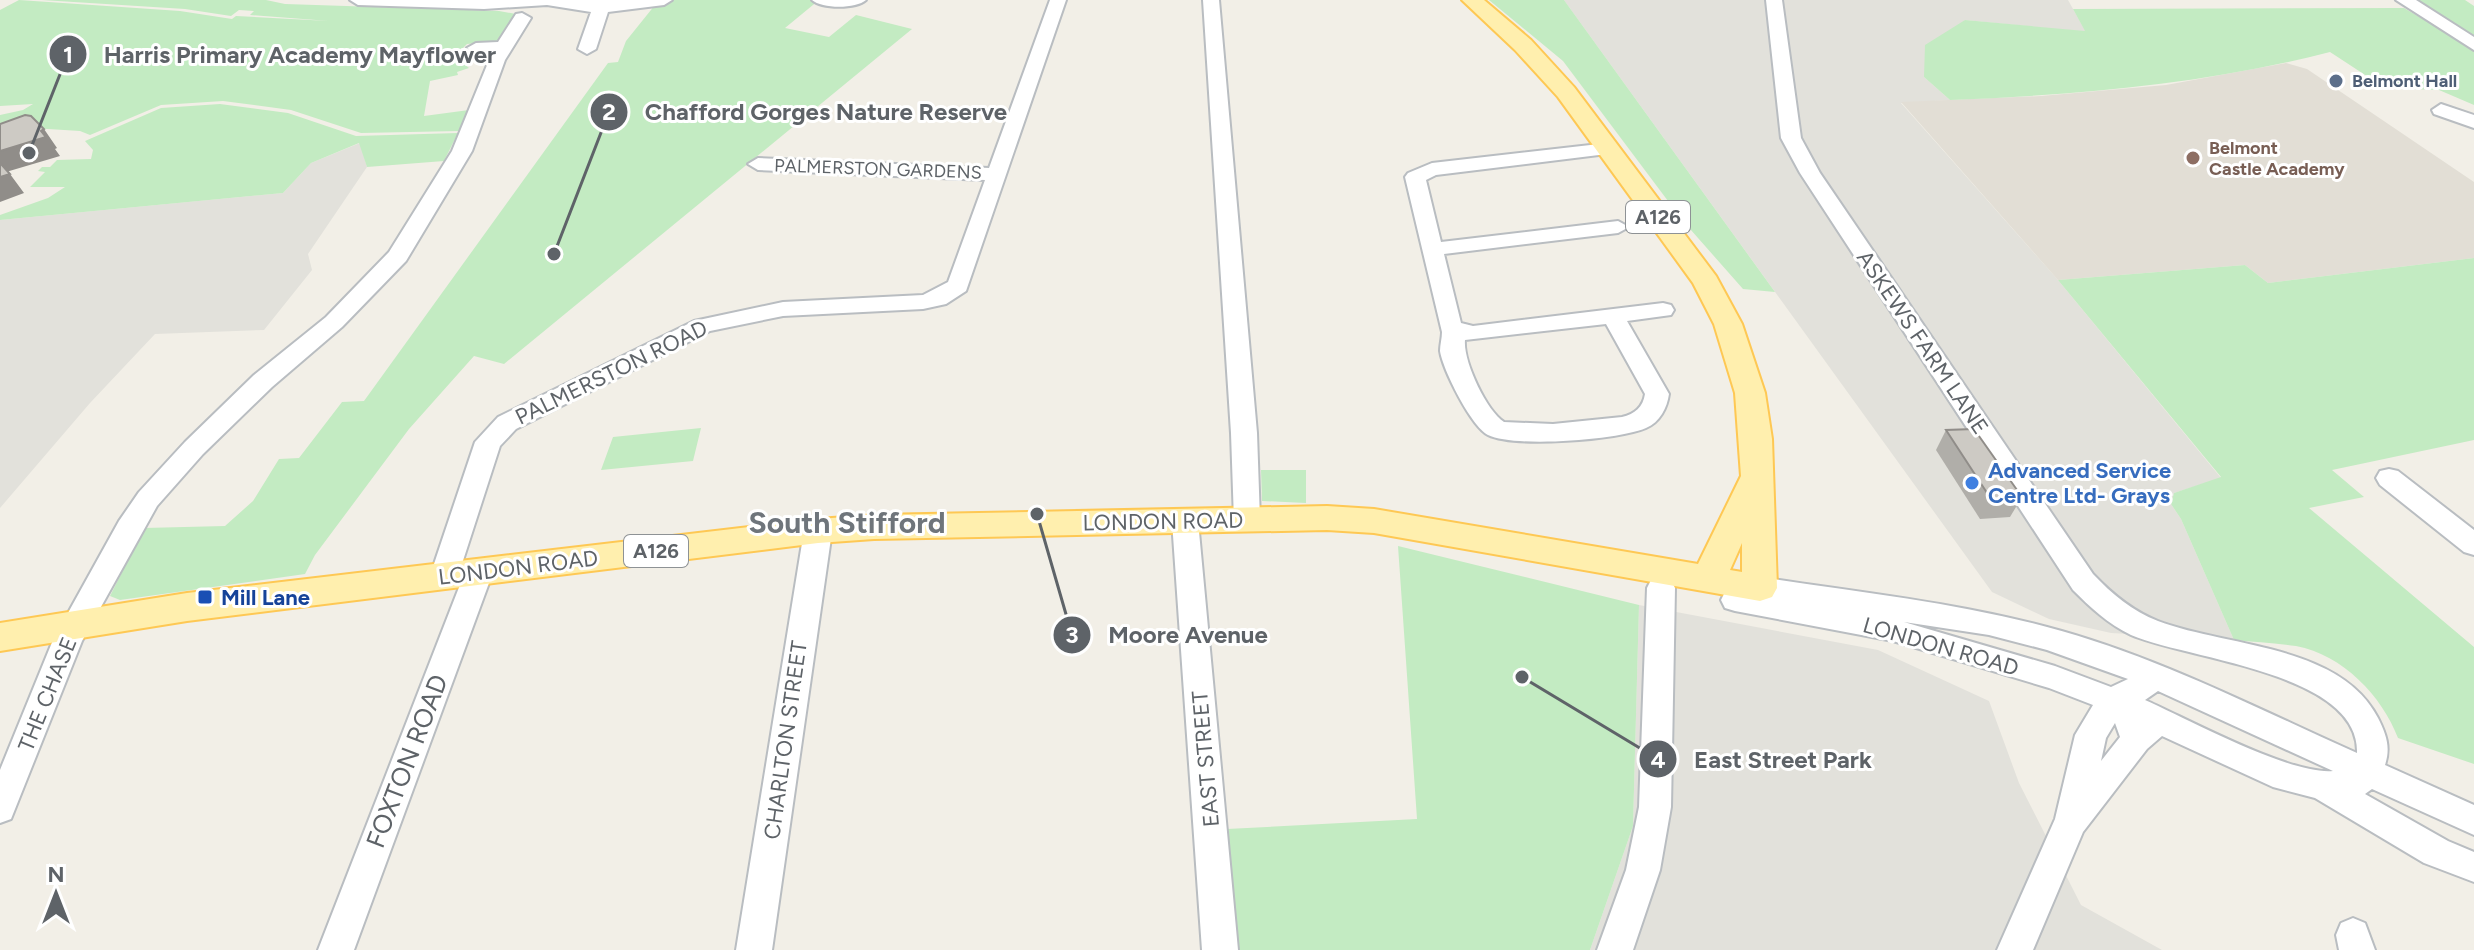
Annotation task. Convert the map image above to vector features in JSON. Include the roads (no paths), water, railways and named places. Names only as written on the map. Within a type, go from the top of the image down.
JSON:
[{"type":"main road","name":"A126","points":[[1472,0],[1537,60],[1608,149],[1706,282],[1728,324],[1750,393],[1756,439],[1755,480],[1734,589]]},
{"type":"main road","name":"A126","points":[[1734,589],[1755,480]]},
{"type":"main road","name":"LONDON ROAD","points":[[0,637],[164,610],[818,531],[1327,518],[1374,521],[1493,552],[1734,589]]},
{"type":"street","points":[[358,0],[474,4],[548,0],[601,9],[664,0]]},
{"type":"street","points":[[820,0],[853,1]]},
{"type":"street","name":"PALMERSTON ROAD","points":[[444,576],[488,442],[496,431],[702,326],[729,317],[757,311],[923,302],[951,293],[958,286],[1058,0]]},
{"type":"street","points":[[1211,0],[1244,433],[1247,520]]},
{"type":"street","name":"ASKEWS FARM LANE","points":[[1774,0],[1791,138],[1810,173],[2083,582],[2109,610],[2153,631],[2317,678],[2337,688],[2353,702],[2368,729]]},
{"type":"street","points":[[2404,0],[2474,45]]},
{"type":"street","points":[[587,49],[601,9]]},
{"type":"street","points":[[76,624],[119,543],[148,499],[240,403],[334,322],[398,256],[462,151],[496,60],[522,18]]},
{"type":"street","points":[[476,48],[504,47]]},
{"type":"street","points":[[2441,110],[2474,122]]},
{"type":"street","points":[[1608,149],[1418,173],[1414,183],[1433,249],[1450,327],[1473,333],[1663,310]]},
{"type":"street","name":"PALMERSTON GARDENS","points":[[758,164],[998,174]]},
{"type":"street","points":[[1433,249],[1618,227]]},
{"type":"street","points":[[1454,330],[1452,351],[1475,405],[1488,423],[1505,431],[1553,433],[1634,423],[1655,406],[1657,394],[1614,318]]},
{"type":"street","points":[[2389,478],[2474,545]]},
{"type":"street","name":"EAST STREET","points":[[1185,521],[1220,950]]},
{"type":"street","name":"CHARLTON STREET","points":[[754,950],[818,531]]},
{"type":"street","name":"FOXTON ROAD","points":[[336,950],[479,572]]},
{"type":"street","points":[[1615,950],[1643,870],[1655,807],[1651,577]]},
{"type":"street","name":"LONDON ROAD","points":[[1734,589],[1906,609],[2050,639],[2156,677],[2474,820]]},
{"type":"street","name":"LONDON ROAD","points":[[1734,589],[1893,630],[2055,678],[2123,704]]},
{"type":"street","points":[[1906,609],[2070,662],[2112,690],[2149,731],[2284,777],[2322,786],[2352,785],[2366,771],[2373,756],[2368,729],[2343,746],[2295,738]]},
{"type":"street","name":"THE CHASE","points":[[4,792],[76,624]]},
{"type":"street","points":[[2015,950],[2070,823],[2091,735],[2108,707],[2123,704],[2128,695],[2156,677]]},
{"type":"street","points":[[2055,678],[2087,712],[2091,735]]},
{"type":"street","points":[[2070,823],[2149,731]]},
{"type":"street","points":[[2322,786],[2415,841],[2474,867]]},
{"type":"place","name":"Belmont Hall","points":[[2336,81]]},
{"type":"place","name":"Harris Primary Academy Mayflower","points":[[29,153]]},
{"type":"place","name":"Belmont Castle Academy","points":[[2193,158]]},
{"type":"place","name":"Chafford Gorges Nature Reserve","points":[[554,254]]},
{"type":"place","name":"Advanced Service Centre Ltd- Grays","points":[[1972,483]]},
{"type":"place","name":"Moore Avenue","points":[[1037,514]]},
{"type":"place","name":"Mill Lane","points":[[205,597]]},
{"type":"place","name":"East Street Park","points":[[1522,677]]},
{"type":"district","name":"South Stifford","points":[[847,523]]}]
